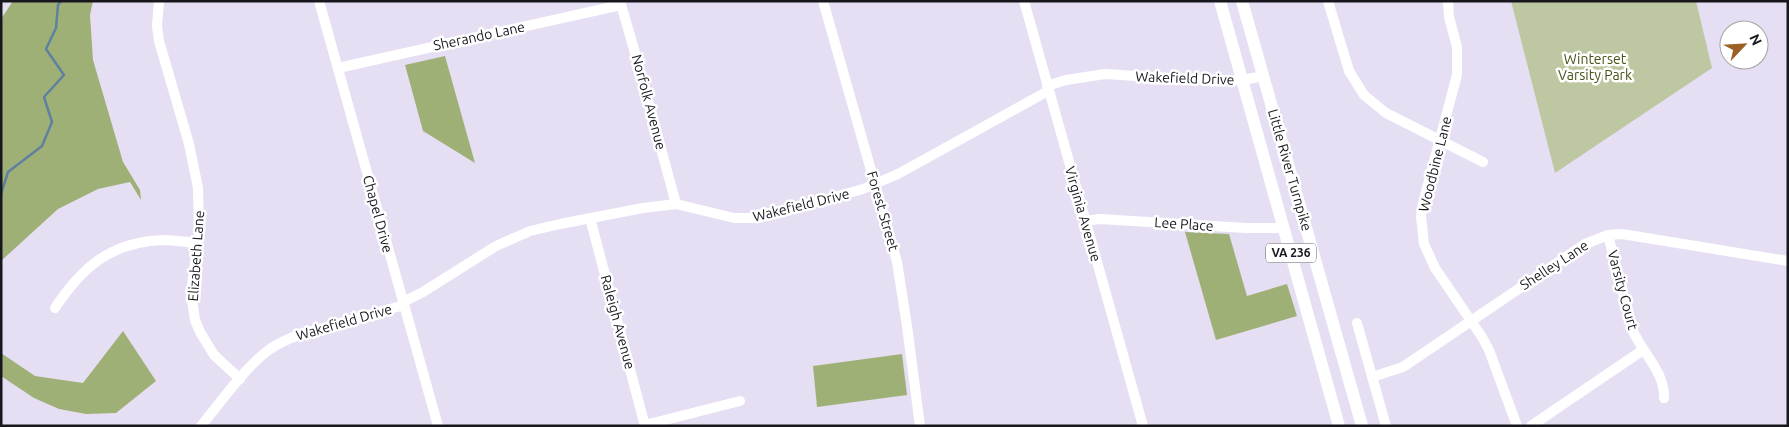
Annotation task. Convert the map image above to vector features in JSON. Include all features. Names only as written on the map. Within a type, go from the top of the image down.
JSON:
[{"type":"main road","name":"Little River Turnpike","points":[[1220,1],[1339,426]]},
{"type":"main road","name":"Little River Turnpike","points":[[1242,1],[1362,426]]},
{"type":"street","name":"Elizabeth Lane","points":[[159,1],[157,26],[159,41],[196,173],[199,210],[198,243],[191,293],[192,307],[195,320],[206,344],[214,355],[240,379]]},
{"type":"street","name":"Chapel Drive","points":[[319,1],[438,426]]},
{"type":"street","name":"Forest Street","points":[[823,1],[901,280],[920,426]]},
{"type":"street","name":"Virginia Avenue","points":[[1024,1],[1144,426]]},
{"type":"street","points":[[1328,1],[1349,71],[1364,95],[1386,113],[1483,162]]},
{"type":"street","name":"Woodbine Lane","points":[[1448,1],[1449,17],[1457,47],[1458,63],[1454,92],[1423,203],[1422,231],[1429,256],[1435,268],[1489,350],[1517,426]]},
{"type":"street","name":"Sherando Lane","points":[[338,68],[620,3]]},
{"type":"street","name":"Norfolk Avenue","points":[[620,3],[676,204]]},
{"type":"street","name":"Wakefield Drive","points":[[201,426],[256,361],[269,350],[291,338],[403,304],[511,238],[590,218],[676,204],[734,218],[760,218],[827,201],[898,174],[1048,89],[1081,77],[1105,74],[1214,81],[1243,80],[1263,76]]},
{"type":"street","name":"Raleigh Avenue","points":[[590,218],[645,425]]},
{"type":"street","name":"Lee Place","points":[[1086,221],[1100,218],[1246,228],[1284,228]]},
{"type":"street","name":"Shelley Lane","points":[[1372,377],[1403,367],[1585,244],[1608,235],[1636,236],[1788,261]]},
{"type":"street","name":"Varsity Court","points":[[1608,235],[1633,331],[1643,350],[1660,374],[1664,398]]},
{"type":"street","points":[[55,308],[76,278],[103,257],[116,250],[150,241],[164,240],[198,243]]},
{"type":"street","points":[[1357,324],[1386,426]]},
{"type":"street","points":[[1531,426],[1643,350]]},
{"type":"street","points":[[645,425],[740,401]]},
{"type":"green space","points":[[13,1],[93,1],[90,15],[93,60],[123,162],[140,190],[141,200],[130,182],[98,189],[58,209],[1,261],[1,19]]},
{"type":"green space","name":"Winterset Varsity Park","points":[[1511,1],[1696,1],[1712,68],[1555,173]]},
{"type":"green space","points":[[445,56],[475,163],[423,131],[405,65]]},
{"type":"green space","points":[[1185,232],[1229,234],[1247,296],[1287,284],[1297,316],[1216,340]]},
{"type":"green space","points":[[123,331],[156,381],[116,413],[86,414],[59,409],[34,398],[1,376],[1,353],[35,376],[83,383]]},
{"type":"green space","points":[[902,354],[907,395],[817,407],[813,366]]},
{"type":"waterway","points":[[1,194],[8,172],[42,146],[52,122],[44,97],[64,75],[46,49],[56,28],[58,5],[61,1]]}]
